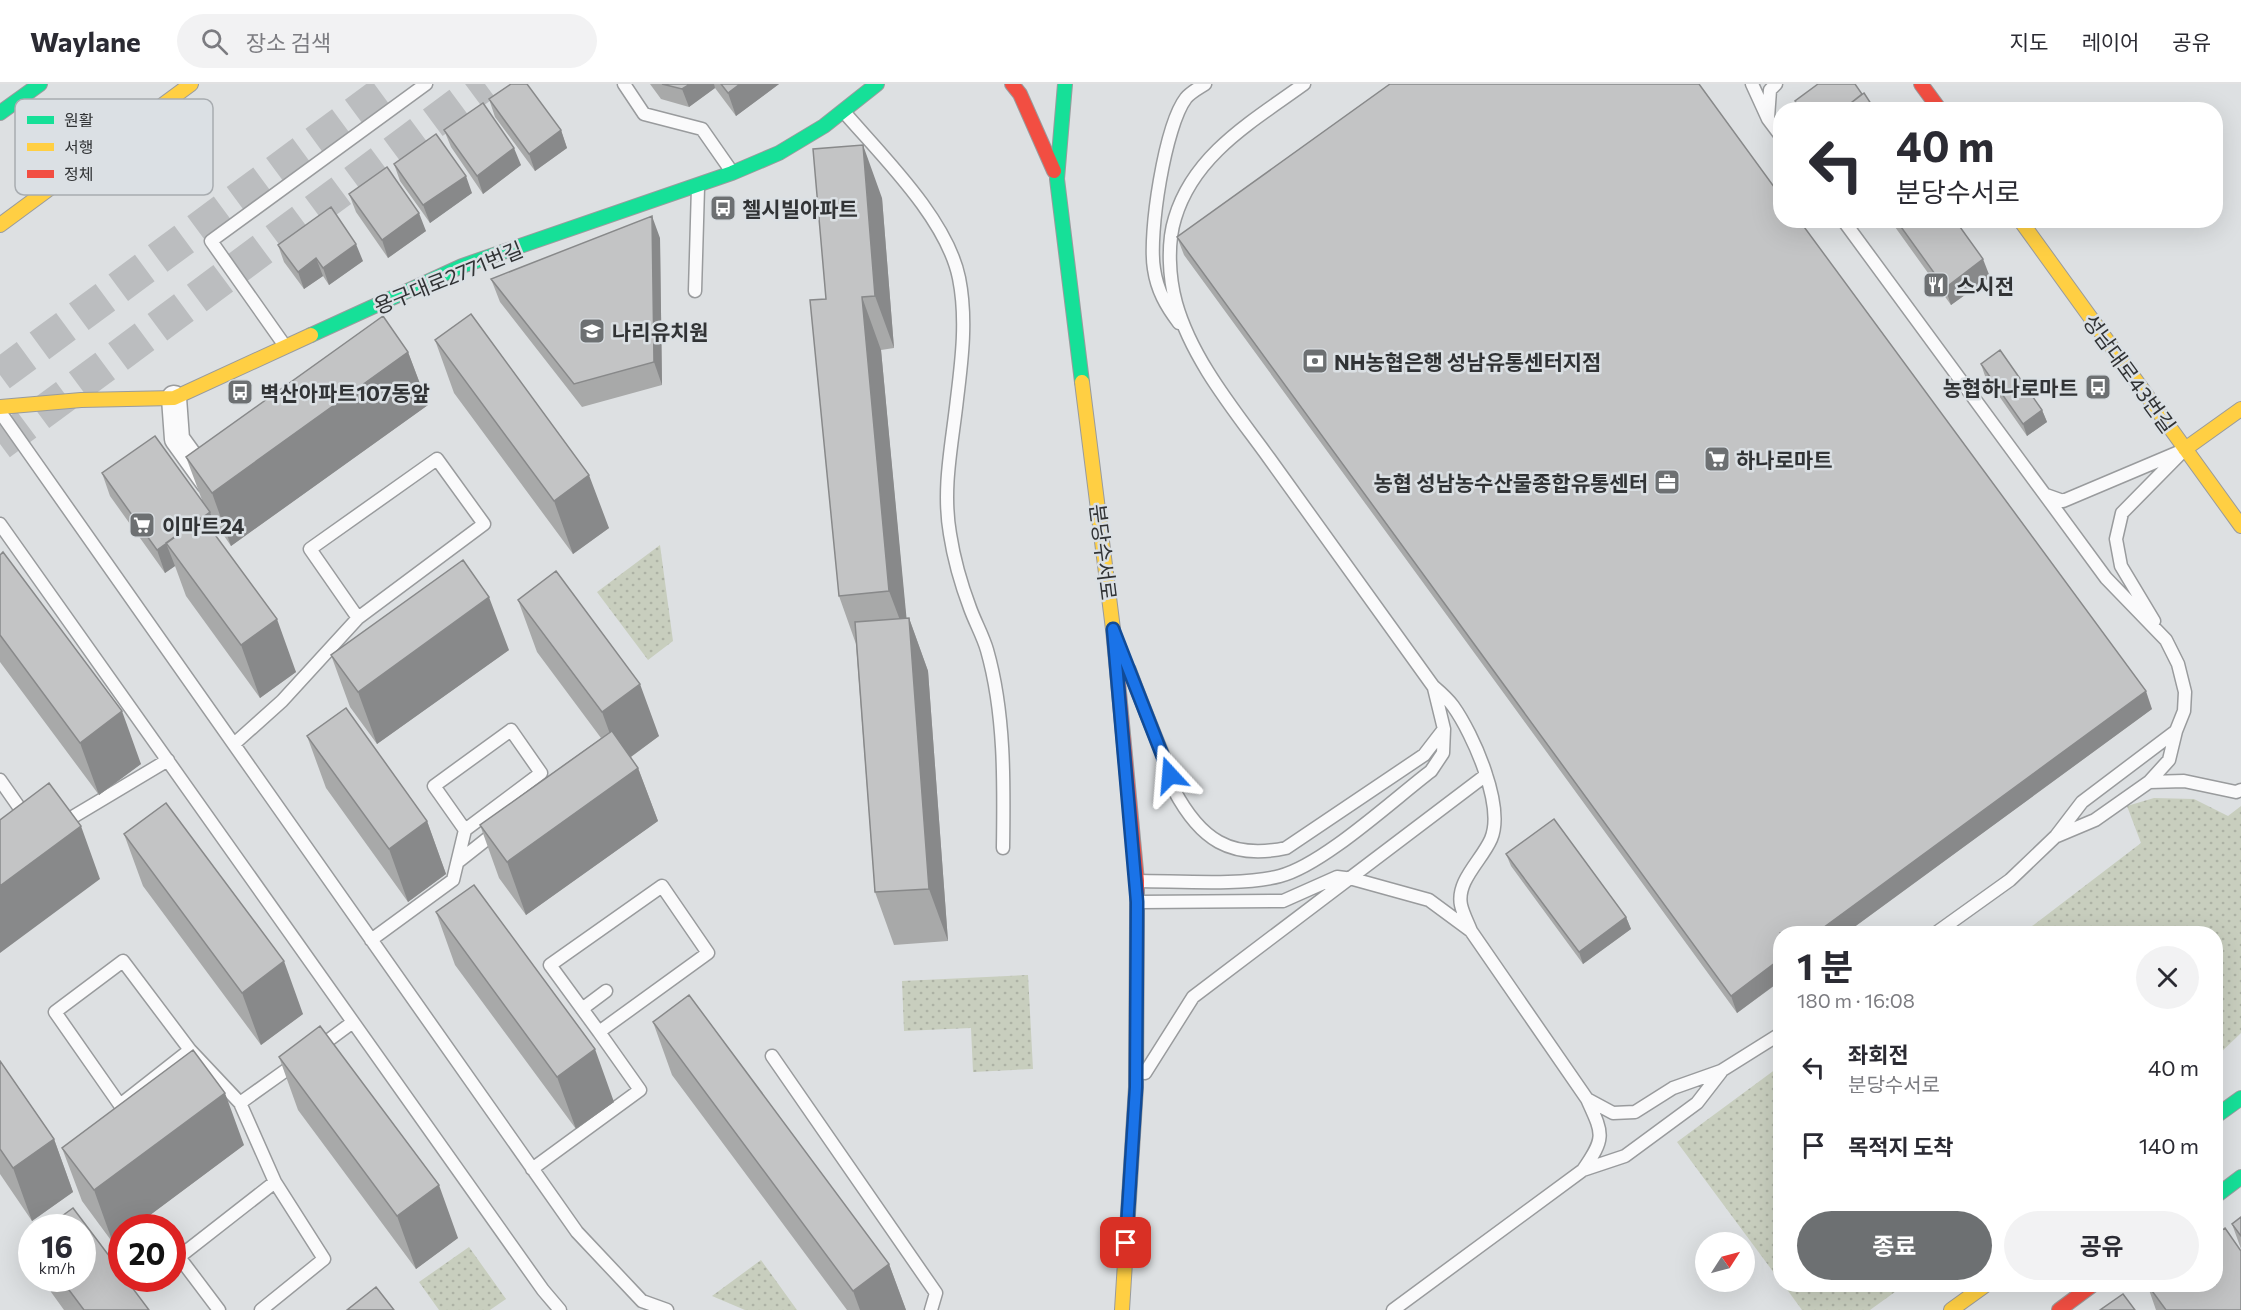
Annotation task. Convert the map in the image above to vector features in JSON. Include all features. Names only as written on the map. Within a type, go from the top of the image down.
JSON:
[{"type":"main road","points":[[19,99],[40,84]]},
{"type":"main road","points":[[171,99],[191,84]]},
{"type":"main road","name":"용구대로2771번길","points":[[0,407],[81,400],[174,398],[462,266],[732,173],[779,153],[824,126],[877,84]]},
{"type":"main road","points":[[1012,84],[1020,94],[1057,179]]},
{"type":"main road","name":"분당수서로","points":[[1065,84],[1057,179],[1113,629],[1137,881],[1136,1087],[1122,1310]]},
{"type":"main road","points":[[1922,84],[1934,102]]},
{"type":"main road","points":[[0,113],[15,102]]},
{"type":"main road","points":[[0,225],[41,195]]},
{"type":"main road","name":"성남대로43번길","points":[[2026,228],[2241,526]]},
{"type":"main road","points":[[2186,449],[2241,409]]},
{"type":"main road","points":[[2223,1111],[2241,1098]]},
{"type":"main road","points":[[2223,1191],[2241,1177]]},
{"type":"main road","points":[[1951,1310],[1976,1292]]},
{"type":"main road","points":[[2058,1310],[2083,1292]]},
{"type":"street","points":[[174,398],[177,439],[212,488]]},
{"type":"lane","points":[[286,347],[211,241],[426,84]]},
{"type":"lane","points":[[624,84],[644,114],[702,129],[732,173]]},
{"type":"lane","points":[[1204,84],[1187,97],[1172,124],[1154,220],[1154,268],[1164,304],[1188,335],[1223,394],[1433,686],[1453,705],[1486,775],[1494,810],[1492,838],[1465,882],[1460,903],[1471,931],[1587,1099],[1601,1130],[1598,1149],[1583,1170]]},
{"type":"lane","points":[[1188,335],[1176,302],[1171,238],[1175,218],[1184,195],[1200,168],[1216,149],[1304,84]]},
{"type":"lane","points":[[1752,84],[1773,126]]},
{"type":"lane","points":[[1768,119],[1770,90],[1776,84]]},
{"type":"lane","points":[[843,111],[922,204],[942,236],[958,276],[963,314],[963,358],[946,487],[948,521],[958,576],[987,648],[996,687],[1001,746],[1003,848]]},
{"type":"lane","points":[[695,291],[698,185]]},
{"type":"lane","points":[[1849,228],[2106,578],[2166,640]]},
{"type":"lane","points":[[0,412],[577,1232],[642,1301],[667,1310]]},
{"type":"lane","points":[[2044,494],[2063,501],[2073,498],[2186,449]]},
{"type":"lane","points":[[2056,836],[2095,820],[2149,782],[2169,760],[2184,711],[2185,692],[2178,664],[2166,640],[2121,566],[2116,538],[2122,513],[2186,449]]},
{"type":"lane","points":[[234,744],[282,701],[358,618],[484,524],[437,459],[310,549],[358,618]]},
{"type":"lane","points":[[0,524],[543,1290],[560,1310]]},
{"type":"lane","points":[[1113,629],[1173,788],[1204,832],[1222,845],[1242,852],[1265,852],[1286,848],[1424,755],[1444,729]]},
{"type":"lane","points":[[1137,881],[1259,880],[1281,876],[1306,866],[1431,771],[1443,753],[1444,729],[1433,686]]},
{"type":"lane","points":[[371,940],[453,880],[465,830],[541,773],[511,730],[434,786],[465,830]]},
{"type":"lane","points":[[1946,926],[2010,880],[2056,836],[2082,802],[2176,731]]},
{"type":"lane","points":[[0,780],[29,831],[64,824],[168,760]]},
{"type":"lane","points":[[1136,1087],[1193,997],[1234,964],[1353,879],[1486,775]]},
{"type":"lane","points":[[2149,782],[2184,781],[2236,792],[2241,790]]},
{"type":"lane","points":[[459,861],[505,825]]},
{"type":"lane","points":[[1137,902],[1283,901],[1337,877],[1353,879],[1429,900],[1471,931]]},
{"type":"lane","points":[[532,1169],[640,1090],[550,965],[662,886],[708,953],[599,1032]]},
{"type":"lane","points":[[190,1050],[120,1105],[55,1012],[123,961],[190,1050],[240,1103],[275,1182],[324,1259],[261,1310]]},
{"type":"lane","points":[[582,1009],[606,991]]},
{"type":"lane","points":[[240,1103],[353,1022]]},
{"type":"lane","points":[[1587,1099],[1613,1113],[1635,1112],[1673,1088],[1721,1071],[1773,1038]]},
{"type":"lane","points":[[772,1056],[936,1293],[931,1310]]},
{"type":"lane","points":[[1393,1310],[1583,1170],[1625,1156],[1697,1103],[1721,1071]]},
{"type":"lane","points":[[219,1310],[179,1257],[275,1182]]},
{"type":"green space","points":[[660,545],[673,641],[648,660],[597,592]]},
{"type":"green space","points":[[2154,798],[2194,799],[2228,816],[2241,806],[2241,1033],[2223,1050],[2223,926],[2032,926],[2141,843],[2127,806]]},
{"type":"green space","points":[[1028,975],[1033,1069],[973,1072],[971,1028],[904,1031],[902,981]]},
{"type":"green space","points":[[1773,1071],[1773,1272],[1755,1247],[1755,1232],[1744,1232],[1677,1142]]},
{"type":"green space","points":[[469,1247],[506,1299],[490,1310],[439,1310],[419,1282]]},
{"type":"green space","points":[[761,1260],[797,1310],[745,1310],[712,1296]]},
{"type":"green space","points":[[1789,1292],[1895,1292],[1870,1310],[1802,1310]]},
{"type":"building","points":[[511,84],[527,84],[561,130],[529,154],[489,99]]},
{"type":"building","points":[[662,84],[690,84],[682,89]]},
{"type":"building","points":[[721,84],[740,84],[728,93]]},
{"type":"building","name":"농협 성남농수산물종합유통센터","points":[[1390,84],[1699,84],[1773,185],[1773,228],[1805,228],[2146,691],[1826,926],[1773,926],[1773,964],[1731,996],[1177,237]]},
{"type":"building","points":[[1818,84],[1855,84],[1862,94],[1852,102],[1795,101]]},
{"type":"building","points":[[1864,93],[1870,102],[1852,102]]},
{"type":"building","points":[[483,103],[514,148],[477,176],[444,130]]},
{"type":"building","points":[[436,134],[466,176],[423,205],[394,164]]},
{"type":"building","points":[[863,145],[875,296],[862,297],[889,591],[839,596],[810,300],[826,299],[813,149]]},
{"type":"building","points":[[387,167],[419,213],[382,240],[349,194]]},
{"type":"building","points":[[331,207],[356,244],[323,268],[316,258],[298,272],[278,245]]},
{"type":"building","points":[[652,216],[654,362],[574,384],[491,279]]},
{"type":"building","points":[[1902,228],[1961,228],[1983,259],[1945,288]]},
{"type":"building","points":[[471,314],[589,475],[554,501],[435,340]]},
{"type":"building","points":[[383,316],[408,352],[212,493],[186,457]]},
{"type":"building","points":[[2000,350],[2042,410],[2023,424],[1981,364]]},
{"type":"building","points":[[155,436],[210,512],[157,550],[102,473]]},
{"type":"building","points":[[202,517],[277,619],[241,645],[166,543]]},
{"type":"building","points":[[3,552],[122,711],[80,743],[0,635],[0,555]]},
{"type":"building","points":[[463,560],[489,597],[358,692],[331,655]]},
{"type":"building","points":[[556,571],[640,684],[602,712],[518,600]]},
{"type":"building","points":[[909,618],[929,889],[875,892],[855,622]]},
{"type":"building","points":[[346,708],[427,821],[389,849],[307,736]]},
{"type":"building","points":[[612,731],[638,768],[507,862],[480,825]]},
{"type":"building","points":[[49,783],[81,826],[0,886],[0,820]]},
{"type":"building","points":[[166,803],[284,961],[242,993],[124,834]]},
{"type":"building","points":[[1554,819],[1626,917],[1579,952],[1506,854]]},
{"type":"building","points":[[474,885],[595,1049],[557,1077],[436,912]]},
{"type":"building","points":[[689,995],[889,1264],[853,1291],[653,1022]]},
{"type":"building","points":[[320,1026],[439,1185],[397,1216],[279,1057]]},
{"type":"building","points":[[193,1050],[225,1093],[94,1190],[62,1148]]},
{"type":"building","points":[[0,1061],[54,1139],[13,1168],[0,1149]]},
{"type":"building","points":[[73,1208],[78,1214],[65,1214]]},
{"type":"building","points":[[2241,1217],[2241,1236],[2232,1224]]},
{"type":"building","points":[[2225,1228],[2241,1251],[2241,1310],[2166,1310],[2153,1292],[2223,1292],[2223,1230]]},
{"type":"building","points":[[96,1239],[108,1254],[108,1292],[136,1292],[149,1310],[84,1310],[70,1292],[96,1292]]},
{"type":"building","points":[[376,1287],[394,1310],[347,1310]]},
{"type":"building","points":[[2123,1294],[2135,1310],[2100,1310]]},
{"type":"tunnel","points":[[0,375],[394,84]]},
{"type":"tunnel","points":[[0,444],[485,84]]},
{"type":"traffic: fast","points":[[19,99],[40,84]]},
{"type":"traffic: fast","points":[[311,335],[462,266],[732,173],[779,153],[824,126],[877,84]]},
{"type":"traffic: fast","points":[[1065,84],[1057,179],[1082,382]]},
{"type":"traffic: fast","points":[[0,113],[15,102]]},
{"type":"traffic: fast","points":[[2223,1111],[2241,1098]]},
{"type":"traffic: fast","points":[[2223,1191],[2241,1177]]},
{"type":"traffic: slow","points":[[171,99],[191,84]]},
{"type":"traffic: slow","points":[[0,225],[41,195]]},
{"type":"traffic: slow","points":[[2026,228],[2241,526]]},
{"type":"traffic: slow","points":[[0,407],[81,400],[174,398],[311,335]]},
{"type":"traffic: slow","points":[[1082,382],[1113,629]]},
{"type":"traffic: slow","points":[[2185,449],[2241,409]]},
{"type":"traffic: slow","points":[[1122,1310],[1136,1087],[1137,924]]},
{"type":"traffic: slow","points":[[1951,1310],[1976,1292]]},
{"type":"traffic: jam","points":[[1012,84],[1020,94],[1054,171]]},
{"type":"traffic: jam","points":[[1921,84],[1934,102]]},
{"type":"traffic: jam","points":[[1113,629],[1137,881],[1137,924]]},
{"type":"traffic: jam","points":[[2059,1310],[2083,1292]]},
{"type":"place","name":"첼시빌아파트","points":[[723,208]]},
{"type":"place","name":"스시전","points":[[1936,285]]},
{"type":"place","name":"나리유치원","points":[[592,331]]},
{"type":"place","name":"NH농협은행 성남유통센터지점","points":[[1315,361]]},
{"type":"place","name":"농협하나로마트","points":[[2098,387]]},
{"type":"place","name":"벽산아파트107동앞","points":[[240,392]]},
{"type":"place","name":"하나로마트","points":[[1717,459]]},
{"type":"place","name":"농협 성남농수산물종합유통센터","points":[[1667,482]]},
{"type":"place","name":"이마트24","points":[[142,525]]},
{"type":"route","points":[[1126,1243],[1136,1087],[1137,881],[1113,629],[1170,775]]}]
